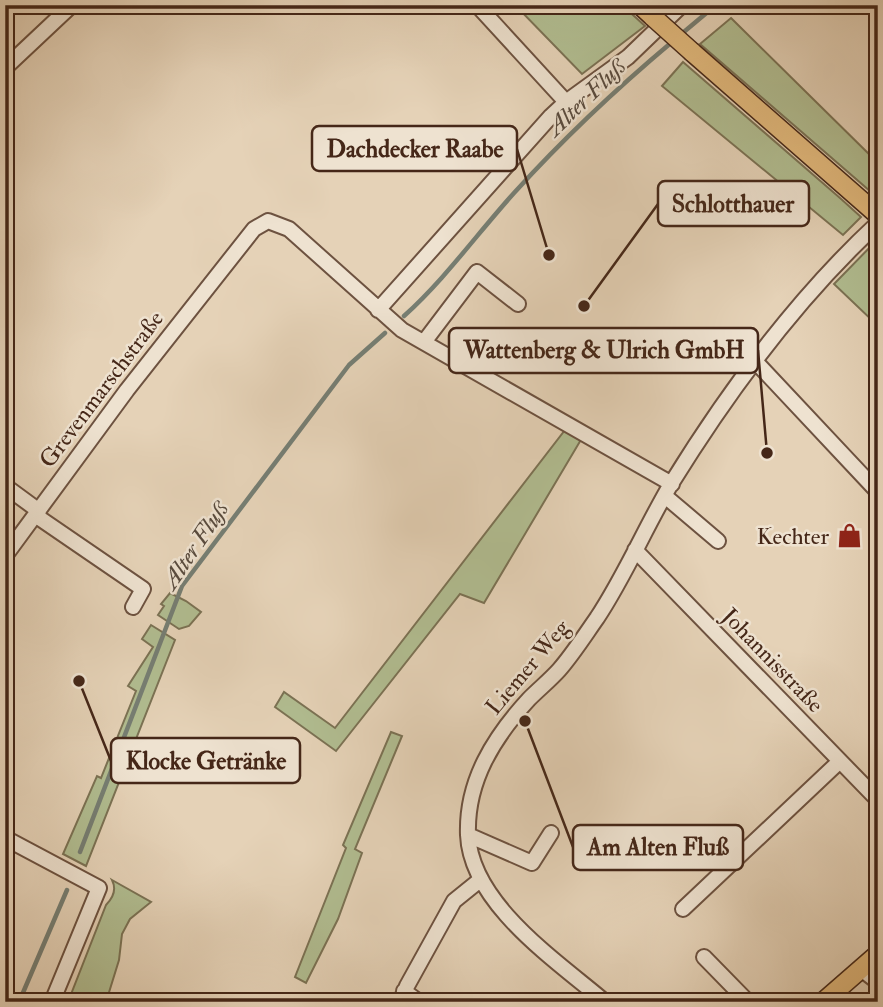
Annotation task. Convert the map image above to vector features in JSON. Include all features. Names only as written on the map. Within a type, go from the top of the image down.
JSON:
[{"type":"main road","points":[[647,11],[878,215]]},
{"type":"main road","points":[[823,1002],[878,954]]},
{"type":"street","points":[[5,68],[72,5]]},
{"type":"street","points":[[477,5],[566,102]]},
{"type":"street","points":[[682,5],[628,57],[566,102],[378,310],[402,330],[668,490],[718,541]]},
{"type":"street","name":"Grevenmarschstraße","points":[[5,556],[183,317],[254,229],[268,221],[289,229],[378,310]]},
{"type":"street","name":"Liemer Weg","points":[[606,1002],[516,928],[480,880],[468,835],[469,808],[479,770],[499,736],[528,701],[560,669],[598,617],[668,490],[755,361],[849,250],[878,223]]},
{"type":"street","points":[[424,342],[477,272],[518,303]]},
{"type":"street","points":[[755,361],[878,492]]},
{"type":"street","points":[[5,486],[37,513],[143,589],[133,607]]},
{"type":"street","name":"Johannisstraße","points":[[635,550],[878,800]]},
{"type":"street","points":[[683,909],[840,761]]},
{"type":"street","points":[[468,835],[532,863],[551,833]]},
{"type":"street","points":[[5,838],[99,888],[52,1002]]},
{"type":"street","points":[[419,1002],[402,996],[454,901],[480,880]]},
{"type":"street","points":[[704,957],[748,1002]]},
{"type":"street","points":[[861,969],[878,982]]},
{"type":"green space","points":[[515,5],[622,5],[645,26],[582,74]]},
{"type":"green space","points":[[731,18],[878,163],[878,198],[700,44]]},
{"type":"green space","points":[[683,62],[861,217],[843,235],[662,86]]},
{"type":"green space","points":[[878,239],[878,326],[834,284]]},
{"type":"green space","points":[[565,430],[582,438],[484,603],[460,594],[336,751],[275,707],[284,692],[335,728]]},
{"type":"green space","points":[[170,593],[201,612],[189,626],[179,629],[158,615],[164,606],[161,604]]},
{"type":"green space","points":[[151,625],[175,640],[86,866],[63,854],[97,776],[101,778],[136,691],[128,686],[153,647],[142,639]]},
{"type":"green space","points":[[391,732],[402,736],[355,849],[362,853],[338,919],[306,983],[295,977],[346,848],[343,845]]},
{"type":"green space","points":[[112,880],[151,902],[130,919],[122,934],[119,960],[106,1002],[68,1002],[106,905],[114,894]]},
{"type":"waterway","name":"Alter Fluß","points":[[679,36],[716,5]]},
{"type":"waterway","name":"Alter Fluß","points":[[404,316],[433,287],[551,153],[610,96],[672,42]]},
{"type":"waterway","name":"Alter Fluß","points":[[80,852],[182,586],[349,365],[385,333]]},
{"type":"waterway","name":"Alter Fluß","points":[[19,1002],[67,890]]},
{"type":"place","name":"Dachdecker Raabe","points":[[549,255]]},
{"type":"place","name":"Schlotthauer","points":[[584,306]]},
{"type":"place","name":"Wattenberg & Ulrich GmbH","points":[[767,453]]},
{"type":"place","name":"Kechter","points":[[849,536]]},
{"type":"place","name":"Klocke Getränke","points":[[79,681]]},
{"type":"place","name":"Am Alten Fluß","points":[[525,721]]}]
